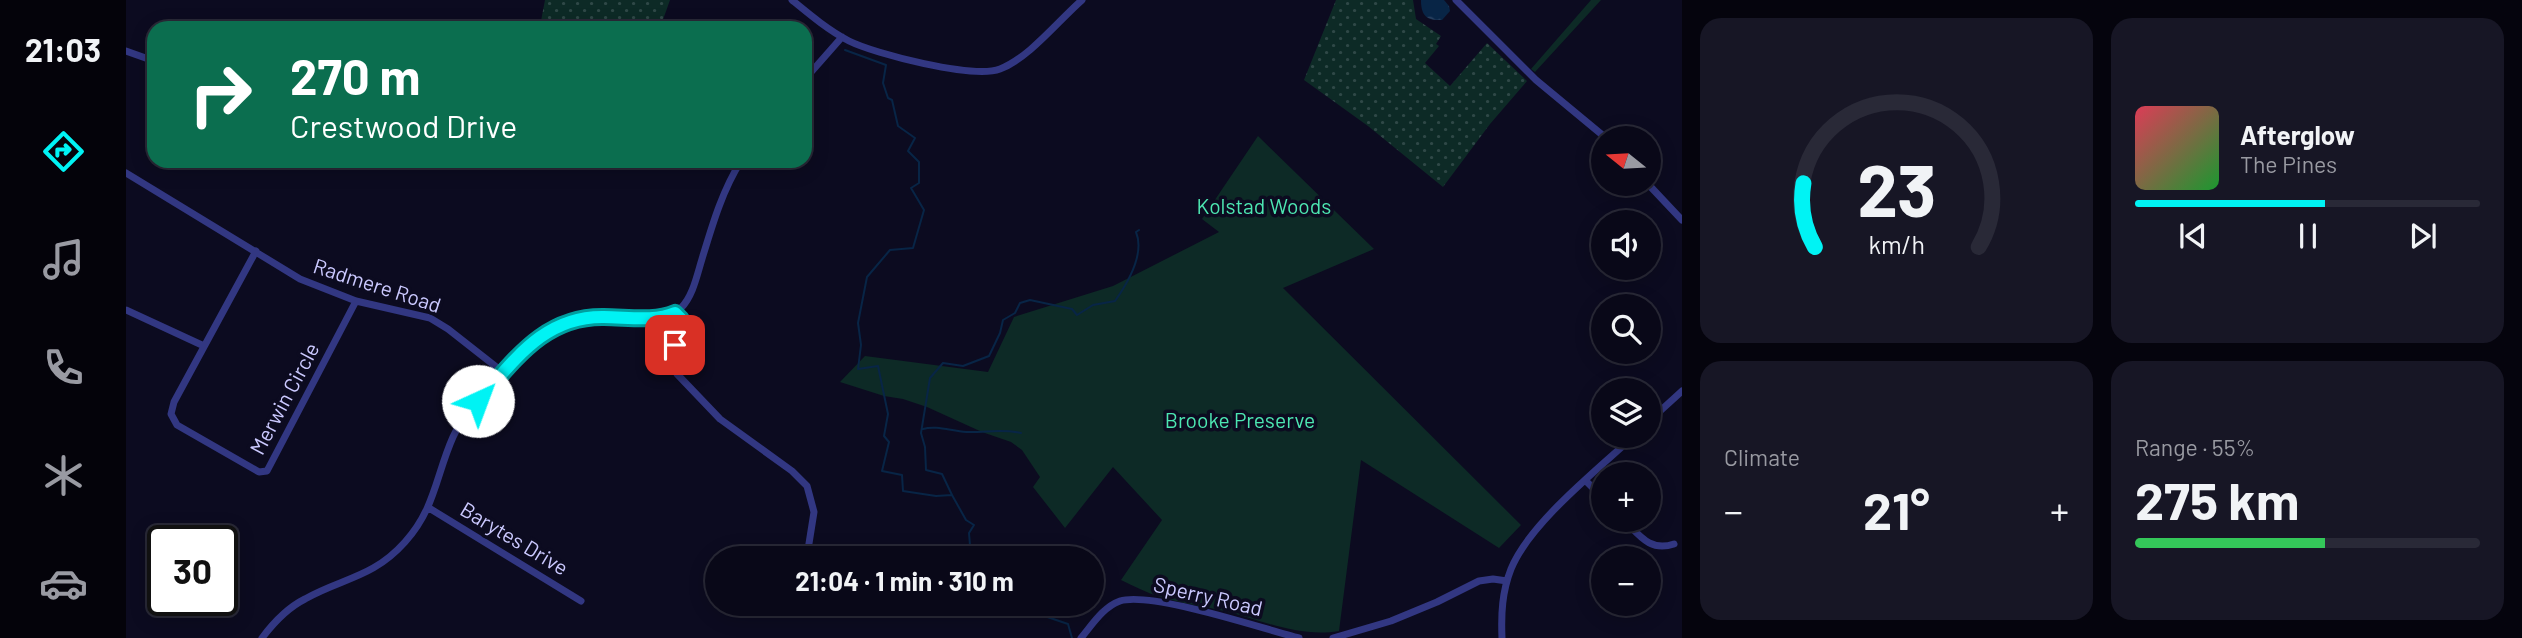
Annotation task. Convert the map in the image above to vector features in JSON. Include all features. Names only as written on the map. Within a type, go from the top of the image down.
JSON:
[{"type":"street","points":[[792,0],[842,37],[869,49],[967,71],[993,71],[1010,65],[1082,0]]},
{"type":"street","points":[[1456,0],[1536,80],[1592,126]]},
{"type":"street","points":[[812,71],[842,37]]},
{"type":"street","points":[[126,51],[147,58]]},
{"type":"street","points":[[262,638],[278,619],[295,605],[318,592],[362,576],[389,557],[412,535],[429,508],[454,435],[469,412],[545,333],[567,321],[586,317],[655,318],[675,313],[684,305],[724,194],[737,168]]},
{"type":"street","name":"Radmere Road","points":[[126,173],[300,279],[356,301],[430,318],[504,373]]},
{"type":"street","points":[[1659,196],[1682,220]]},
{"type":"street","name":"Merwin Circle","points":[[256,251],[174,402],[171,414],[177,425],[263,473],[267,471],[356,301]]},
{"type":"street","points":[[126,310],[204,346]]},
{"type":"street","points":[[675,313],[681,319],[671,366],[720,419],[792,471],[807,486],[814,512],[809,546]]},
{"type":"street","points":[[1661,410],[1682,391]]},
{"type":"street","points":[[1502,638],[1502,609],[1507,580],[1516,558],[1528,539],[1621,448]]},
{"type":"street","points":[[1586,481],[1591,486]]},
{"type":"street","name":"Barytes Drive","points":[[429,508],[581,600]]},
{"type":"street","points":[[1638,532],[1651,544],[1663,547],[1674,544]]},
{"type":"street","points":[[1333,638],[1400,618],[1479,581],[1507,580]]},
{"type":"street","name":"Sperry Road","points":[[1081,638],[1111,605],[1133,599],[1228,618],[1299,638]]},
{"type":"green space","points":[[545,0],[670,0],[662,21],[541,21]]},
{"type":"green space","points":[[1336,0],[1413,0],[1416,19],[1441,36],[1436,44],[1439,46],[1425,63],[1450,86],[1487,43],[1527,81],[1490,124],[1443,187],[1368,126],[1304,80]]},
{"type":"green space","points":[[1591,0],[1601,0],[1535,72],[1531,69]]},
{"type":"green space","name":"Brooke Preserve","points":[[1258,136],[1374,249],[1283,288],[1521,525],[1499,548],[1361,460],[1339,631],[1324,633],[1281,627],[1160,597],[1121,580],[1162,520],[1113,467],[1065,528],[1033,487],[1040,477],[1022,450],[1011,442],[927,407],[840,382],[865,356],[988,372],[1014,317],[1113,286],[1219,232],[1202,219]]},
{"type":"water","points":[[1421,0],[1444,0],[1450,11],[1442,20],[1428,18],[1423,13]]},
{"type":"waterway","points":[[845,50],[886,65],[883,83],[888,98],[892,100],[898,126],[915,138],[908,151],[919,162],[919,183],[911,188],[924,210],[913,248],[890,250],[867,277],[858,323],[861,345],[858,369],[878,366],[888,414],[884,436],[889,442],[882,471],[902,475],[903,491],[936,496],[952,495],[966,520],[974,525],[969,533],[970,546]]},
{"type":"waterway","points":[[952,495],[942,474],[926,470],[921,433],[930,378],[943,363],[963,366],[989,356],[1003,320],[1015,313],[1020,303],[1030,300],[1072,309],[1077,315],[1093,305],[1115,301],[1133,268],[1138,250],[1136,232],[1139,230]]},
{"type":"waterway","points":[[923,429],[1021,433]]},
{"type":"waterway","points":[[1044,616],[1068,624],[1072,638]]},
{"type":"route","points":[[478,401],[536,340],[552,328],[572,320],[586,317],[655,318],[675,313],[681,319],[675,345]]},
{"type":"park label","name":"Kolstad Woods","points":[[1264,207]]}]
